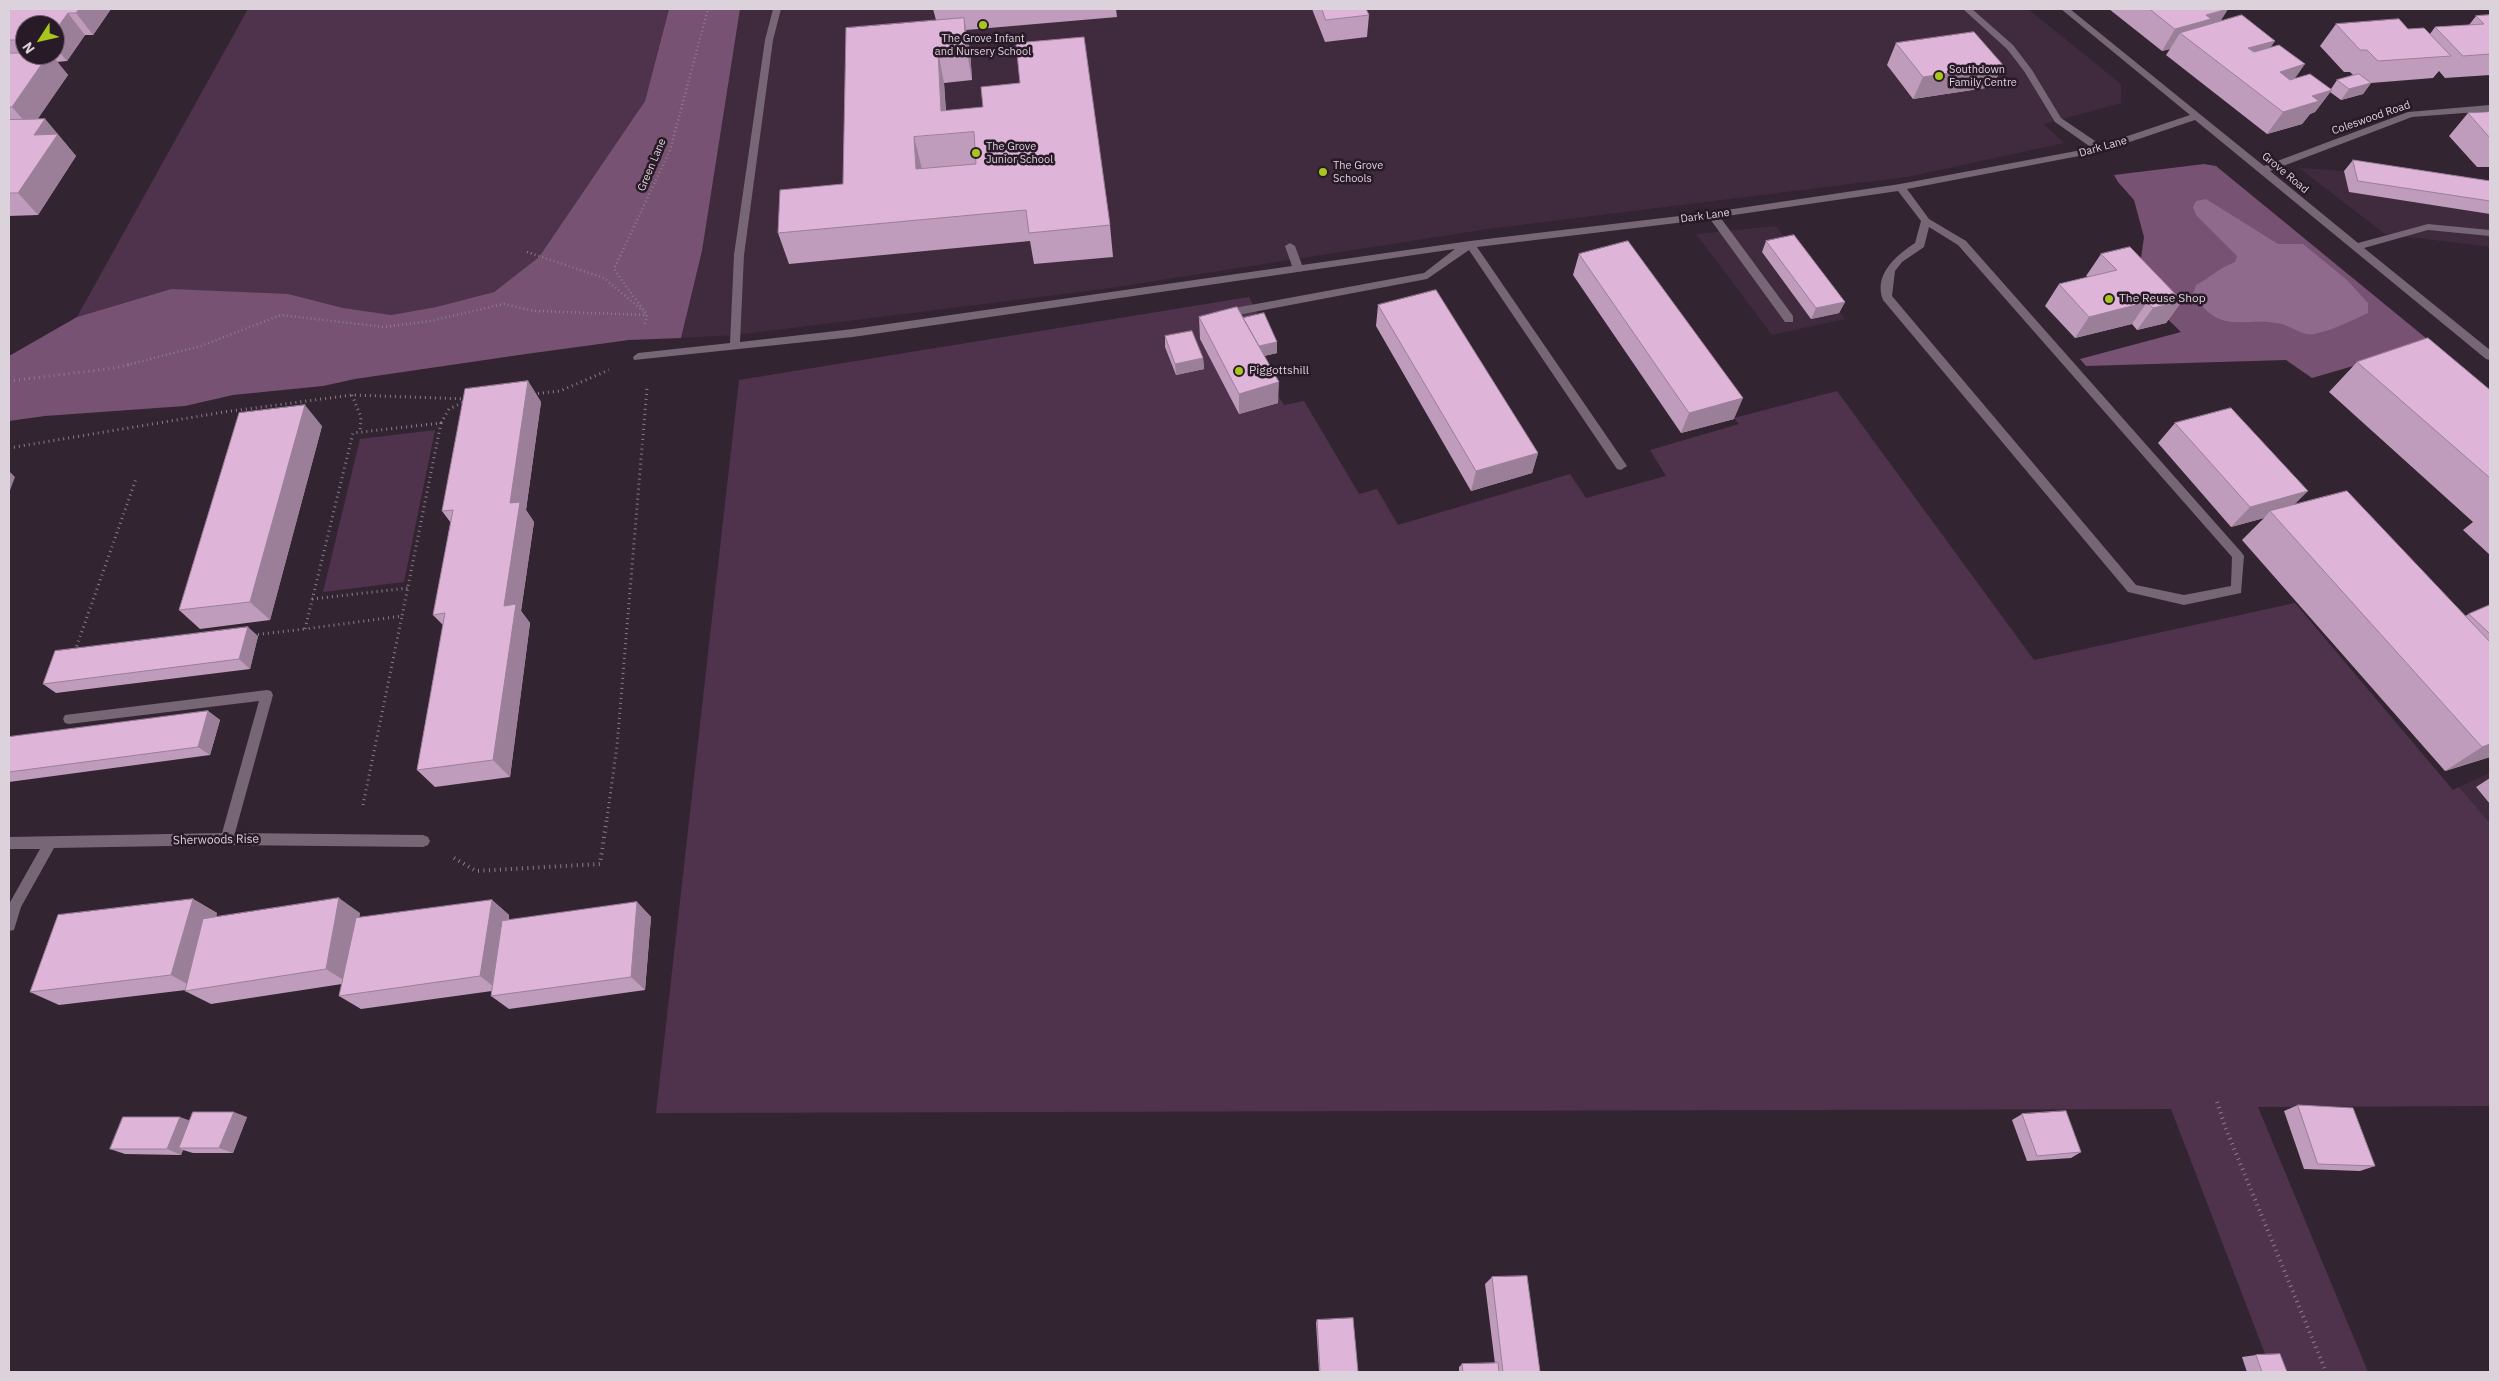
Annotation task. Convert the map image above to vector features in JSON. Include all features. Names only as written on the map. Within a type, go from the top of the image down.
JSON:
[{"type":"street","points":[[735,346],[739,255],[769,40],[777,9]]},
{"type":"street","points":[[1967,9],[2010,46],[2028,70],[2058,120],[2100,150]]},
{"type":"street","name":"Grove Road","points":[[2065,9],[2490,356]]},
{"type":"street","name":"Coleswood Road","points":[[2263,170],[2411,114],[2490,108]]},
{"type":"street","name":"Dark Lane","points":[[638,358],[853,333],[1470,244],[1713,215],[1900,187],[2100,150],[2197,116]]},
{"type":"street","points":[[1900,187],[1926,221],[1962,242],[2238,556],[2236,590],[2184,600],[2132,589],[1888,296],[1886,277],[1897,260],[1920,245],[1926,221]]},
{"type":"street","points":[[1713,215],[1789,319]]},
{"type":"street","points":[[2356,247],[2428,227],[2490,233]]},
{"type":"street","points":[[1214,316],[1427,276],[1470,244],[1621,466]]},
{"type":"street","points":[[1290,246],[1298,268]]},
{"type":"street","points":[[69,719],[267,695],[227,839]]},
{"type":"street","name":"Sherwoods Rise","points":[[9,842],[50,843],[227,839],[423,841]]},
{"type":"street","points":[[9,926],[15,905],[50,843]]},
{"type":"path","name":"Green Lane","points":[[647,315],[614,269],[670,150],[708,9]]},
{"type":"path","points":[[527,252],[604,278],[647,315]]},
{"type":"path","points":[[9,381],[115,368],[201,346],[281,315],[384,327],[430,321],[504,304],[534,311],[647,315]]},
{"type":"path","points":[[530,394],[560,391],[638,358]]},
{"type":"path","points":[[423,841],[476,871],[600,864],[617,746],[647,386]]},
{"type":"path","points":[[352,395],[361,417],[360,432]]},
{"type":"path","points":[[9,448],[224,412],[352,395],[470,399],[449,410],[441,423],[356,840]]},
{"type":"path","points":[[305,629],[354,433],[441,423]]},
{"type":"path","points":[[73,658],[136,478]]},
{"type":"path","points":[[312,599],[408,588]]},
{"type":"path","points":[[247,636],[403,616]]},
{"type":"path","points":[[2218,1102],[2226,1129],[2326,1372]]},
{"type":"shaded area","points":[[248,9],[669,9],[645,101],[539,257],[494,292],[436,307],[391,315],[171,289],[77,317]]},
{"type":"shaded area","points":[[669,9],[740,9],[702,251],[681,338],[629,340],[526,354],[355,379],[323,386],[233,395],[185,406],[45,416],[9,421],[9,356],[77,317],[171,289],[288,294],[343,308],[391,315],[436,307],[494,292],[539,257],[645,101]]},
{"type":"shaded area","name":"The Grove Schools","points":[[740,9],[2028,9],[2121,84],[2121,103],[2044,124],[2064,143],[1907,177],[1488,229],[1104,289],[736,335],[681,338],[702,251]]},
{"type":"shaded area","points":[[2204,164],[2216,166],[2432,343],[2312,378],[2286,360],[2086,366],[2080,359],[2181,332],[2148,300],[2137,286],[2144,237],[2134,200],[2114,175]]},
{"type":"shaded area","points":[[2299,168],[2344,171],[2490,194],[2490,247],[2385,234]]},
{"type":"shaded area","points":[[2206,199],[2278,244],[2303,244],[2347,280],[2368,303],[2368,313],[2335,328],[2314,334],[2302,333],[2282,324],[2234,322],[2214,316],[2204,308],[2193,294],[2196,285],[2235,262],[2237,256],[2196,215],[2193,207],[2196,201]]},
{"type":"shaded area","points":[[1776,226],[1845,319],[1772,335],[1696,234]]},
{"type":"shaded area","points":[[1249,297],[1277,353],[1255,358],[1284,405],[1304,401],[1359,494],[1377,489],[1398,525],[1570,474],[1586,498],[1666,476],[1650,450],[1739,424],[1734,418],[1837,391],[2034,660],[2295,603],[2453,790],[2459,787],[2490,823],[2490,1106],[2258,1107],[2368,1372],[2272,1372],[2171,1109],[656,1113],[739,380]]},
{"type":"shaded area","points":[[435,430],[404,582],[323,592],[360,439]]},
{"type":"shaded area","points":[[2490,773],[2490,823],[2459,787]]},
{"type":"building","points":[[11,9],[79,9],[76,13],[68,13],[65,17],[65,15],[15,15],[15,40],[9,40],[9,12]]},
{"type":"building","points":[[1322,9],[1366,9],[1369,15],[1326,20]]},
{"type":"building","points":[[2150,9],[2228,9],[2206,15],[2211,19],[2175,29]]},
{"type":"building","points":[[2242,15],[2275,41],[2248,48],[2254,52],[2279,45],[2305,64],[2280,72],[2290,80],[2310,74],[2332,90],[2312,96],[2319,101],[2283,112],[2180,33]]},
{"type":"building","points":[[2490,15],[2490,54],[2463,56],[2435,27],[2484,24],[2476,16]]},
{"type":"building","name":"The Grove Junior School","points":[[964,18],[966,48],[938,51],[941,111],[983,107],[981,87],[1020,83],[1016,43],[1084,37],[1110,225],[1029,233],[1026,210],[778,233],[780,190],[843,184],[846,28]],"holes":[[[974,132],[976,164],[916,169],[914,137]]]},
{"type":"building","points":[[2399,19],[2408,29],[2424,28],[2451,56],[2378,61],[2367,50],[2360,50],[2336,24]]},
{"type":"building","points":[[1974,32],[2003,65],[1923,77],[1896,43]]},
{"type":"building","points":[[9,53],[15,53],[15,65],[41,65],[12,107],[9,107]]},
{"type":"building","points":[[2359,74],[2371,83],[2349,89],[2337,80]]},
{"type":"building","points":[[2490,112],[2490,138],[2468,113]]},
{"type":"building","points":[[45,119],[34,135],[58,134],[18,193],[9,193],[9,120]]},
{"type":"building","points":[[2353,160],[2490,181],[2490,201],[2358,181]]},
{"type":"building","points":[[1794,235],[1845,302],[1816,308],[1766,241]]},
{"type":"building","points":[[1628,241],[1743,398],[1689,413],[1579,254]]},
{"type":"building","points":[[2130,247],[2182,301],[2153,308],[2147,302],[2089,317],[2059,284],[2117,270],[2101,254]]},
{"type":"building","points":[[1436,290],[1538,453],[1476,471],[1378,305]]},
{"type":"building","points":[[1237,307],[1279,382],[1239,394],[1199,317]]},
{"type":"building","points":[[1264,313],[1277,342],[1259,346],[1243,318]]},
{"type":"building","points":[[1192,331],[1203,358],[1175,364],[1165,336]]},
{"type":"building","points":[[2428,338],[2490,390],[2490,478],[2357,362]]},
{"type":"building","points":[[528,381],[510,503],[520,502],[504,606],[516,604],[493,760],[417,770],[445,613],[433,615],[453,510],[442,511],[465,389]]},
{"type":"building","points":[[305,405],[250,602],[179,610],[239,413]]},
{"type":"building","points":[[2231,408],[2308,491],[2250,507],[2175,423]]},
{"type":"building","points":[[2347,491],[2490,642],[2490,744],[2482,747],[2270,511]]},
{"type":"building","points":[[2490,605],[2490,634],[2469,614]]},
{"type":"building","points":[[248,627],[239,659],[43,684],[55,651]]},
{"type":"building","points":[[208,711],[198,747],[9,772],[9,737]]},
{"type":"building","points":[[339,898],[326,969],[185,991],[203,919]]},
{"type":"building","points":[[193,899],[171,975],[30,992],[58,915]]},
{"type":"building","points":[[492,900],[480,976],[339,996],[356,918]]},
{"type":"building","points":[[637,902],[631,977],[491,996],[502,921]]},
{"type":"building","points":[[2298,1105],[2353,1108],[2375,1166],[2318,1164]]},
{"type":"building","points":[[2066,1111],[2081,1152],[2037,1156],[2022,1114]]},
{"type":"building","points":[[193,1112],[234,1112],[219,1148],[179,1148]]},
{"type":"building","points":[[123,1117],[180,1117],[167,1149],[110,1149]]},
{"type":"building","points":[[1527,1276],[1540,1372],[1503,1372],[1492,1277]]},
{"type":"building","points":[[1353,1318],[1358,1372],[1320,1372],[1317,1320]]},
{"type":"building","points":[[2280,1354],[2287,1372],[2262,1372],[2256,1355]]},
{"type":"building","points":[[1498,1363],[1499,1372],[1463,1372],[1462,1364]]},
{"type":"place","name":"The Grove Infant and Nursery School","points":[[983,25]]},
{"type":"place","name":"Southdown Family Centre","points":[[1939,76]]},
{"type":"place","name":"The Grove Junior School","points":[[976,153]]},
{"type":"place","name":"The Grove Schools","points":[[1323,172]]},
{"type":"place","name":"The Reuse Shop","points":[[2109,299]]},
{"type":"place","name":"Piggottshill","points":[[1239,371]]}]
